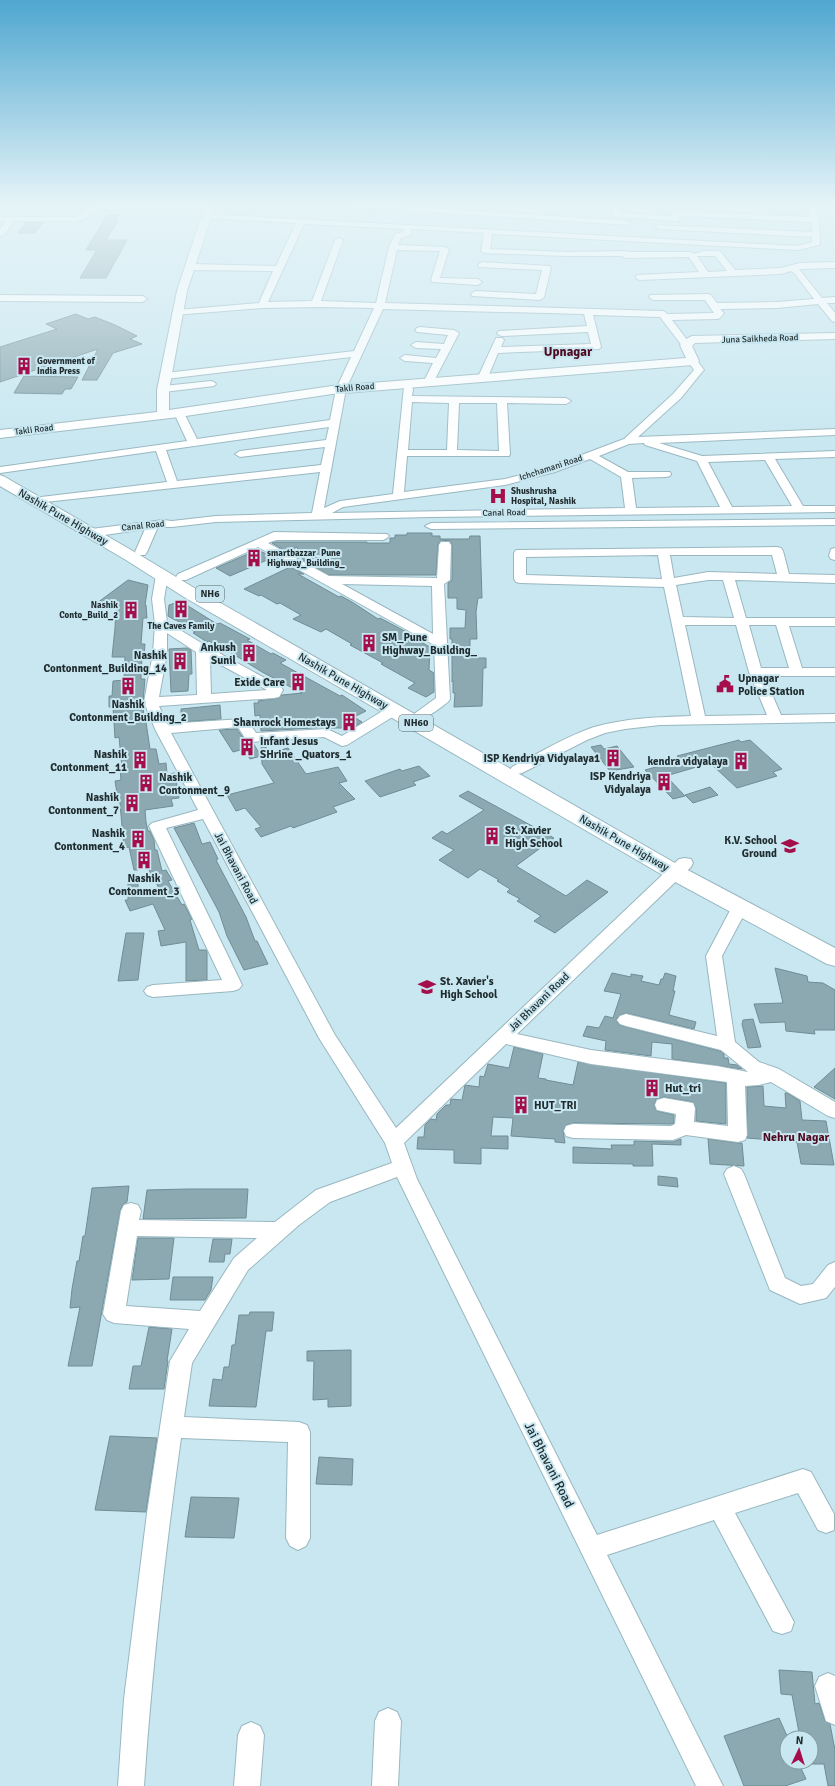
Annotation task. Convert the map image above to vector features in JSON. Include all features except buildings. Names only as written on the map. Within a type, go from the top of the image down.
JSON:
[{"type":"highway","name":"Nashik Pune Highway","points":[[0,474],[45,499],[102,534],[190,593],[394,710],[679,867],[835,945]]},
{"type":"highway","name":"Nashik Pune Highway","points":[[0,480],[102,534],[141,552],[517,770],[679,867],[740,907],[835,958]]},
{"type":"main road","points":[[163,415],[166,376],[177,313],[184,288]]},
{"type":"main road","name":"Juna Saikheda Road","points":[[686,345],[692,340],[835,336]]},
{"type":"main road","points":[[686,345],[693,361]]},
{"type":"main road","name":"Takli Road","points":[[0,434],[179,413],[341,389],[693,361]]},
{"type":"street","points":[[262,305],[270,288]]},
{"type":"street","points":[[316,304],[322,288]]},
{"type":"street","points":[[317,516],[341,389],[380,306],[384,288]]},
{"type":"street","points":[[471,309],[476,288]]},
{"type":"street","points":[[475,294],[540,297],[542,288]]},
{"type":"street","points":[[647,288],[664,316],[686,345]]},
{"type":"street","points":[[177,313],[262,305],[316,304],[588,312],[664,316],[717,316],[719,313],[708,297],[673,288]]},
{"type":"street","points":[[810,288],[835,319]]},
{"type":"street","points":[[0,298],[143,299]]},
{"type":"street","points":[[715,306],[777,305],[835,300]]},
{"type":"street","points":[[483,377],[510,310]]},
{"type":"street","points":[[495,350],[596,346],[588,312]]},
{"type":"street","points":[[502,333],[592,329]]},
{"type":"street","points":[[420,330],[454,332],[429,381]]},
{"type":"street","points":[[416,345],[446,347]]},
{"type":"street","points":[[166,376],[358,353]]},
{"type":"street","points":[[405,358],[439,361]]},
{"type":"street","name":"Ichchamani Road","points":[[317,516],[340,504],[505,482],[551,470],[633,440],[677,396],[700,370],[693,361]]},
{"type":"street","points":[[398,496],[408,383]]},
{"type":"street","points":[[164,389],[211,384]]},
{"type":"street","points":[[407,399],[566,401]]},
{"type":"street","points":[[452,454],[454,399]]},
{"type":"street","points":[[402,453],[505,454],[502,400]]},
{"type":"street","points":[[179,413],[193,442]]},
{"type":"street","points":[[0,470],[160,446],[334,423]]},
{"type":"street","points":[[633,440],[835,432]]},
{"type":"street","points":[[232,437],[251,476]]},
{"type":"street","points":[[633,440],[701,459],[832,454],[835,464]]},
{"type":"street","points":[[240,454],[331,443]]},
{"type":"street","points":[[160,446],[173,485]]},
{"type":"street","points":[[590,455],[626,475],[666,474]]},
{"type":"street","points":[[768,456],[800,510]]},
{"type":"street","points":[[701,459],[728,511]]},
{"type":"street","points":[[45,499],[326,468]]},
{"type":"street","points":[[626,475],[630,512]]},
{"type":"street","name":"Canal Road","points":[[102,534],[163,523],[172,524],[216,519],[317,516],[835,509]]},
{"type":"street","points":[[431,526],[835,522]]},
{"type":"street","name":"Canal Road","points":[[102,534],[165,527],[172,524]]},
{"type":"street","points":[[141,552],[151,529]]},
{"type":"street","points":[[182,577],[274,536],[383,536]]},
{"type":"street","points":[[259,543],[440,643]]},
{"type":"street","points":[[326,580],[438,582],[444,580],[445,545]]},
{"type":"street","points":[[784,578],[777,551],[520,553],[520,579],[669,583],[708,576],[728,576],[784,578],[835,579]]},
{"type":"street","points":[[663,552],[699,720]]},
{"type":"street","points":[[161,624],[203,650],[276,690],[276,692],[274,694],[151,702],[160,653],[161,624],[158,599],[162,575]]},
{"type":"street","points":[[728,576],[756,672],[775,718]]},
{"type":"street","points":[[421,714],[443,699],[438,582]]},
{"type":"street","points":[[677,621],[835,622]]},
{"type":"street","points":[[781,622],[797,672]]},
{"type":"street","points":[[203,650],[204,698]]},
{"type":"street","points":[[756,672],[835,672]]},
{"type":"street","name":"Jai Bhavani Road","points":[[151,702],[162,729],[206,813],[328,1038],[394,1141],[410,1186],[710,1786]]},
{"type":"street","points":[[162,729],[242,723],[252,738],[327,733],[342,742],[394,710]]},
{"type":"street","points":[[517,770],[594,732],[631,724],[660,721],[835,718]]},
{"type":"street","points":[[153,991],[233,985],[157,826],[206,813]]},
{"type":"street","name":"Jai Bhavani Road","points":[[394,1141],[679,867]]},
{"type":"street","points":[[727,1045],[714,956],[740,907]]},
{"type":"street","points":[[626,1020],[727,1045],[753,1067],[773,1074],[835,1111]]},
{"type":"street","points":[[502,1037],[591,1057],[717,1073],[744,1079],[757,1079],[773,1074]]},
{"type":"street","points":[[573,1131],[673,1133],[684,1128],[738,1135],[736,1077]]},
{"type":"street","points":[[664,1105],[686,1108],[684,1128]]},
{"type":"street","points":[[131,1786],[137,1699],[159,1513],[181,1362],[241,1264],[280,1230],[323,1196],[403,1167]]},
{"type":"street","points":[[734,1174],[777,1284],[800,1294],[819,1292],[835,1271]]},
{"type":"street","points":[[206,1320],[114,1314],[129,1220],[280,1230]]},
{"type":"street","points":[[172,1427],[299,1432],[298,1538]]},
{"type":"street","points":[[591,1549],[803,1480],[826,1522]]},
{"type":"street","points":[[719,1507],[782,1622]]},
{"type":"street","points":[[828,1686],[835,1712]]},
{"type":"street","points":[[385,1786],[388,1721]]},
{"type":"street","points":[[247,1786],[251,1735]]},
{"type":"place","name":"Government of India Press","points":[[24,366]]},
{"type":"place","name":"Shushrusha Hospital, Nashik","points":[[498,496]]},
{"type":"place","name":"smartbazzar_Pune Highway_Building_","points":[[254,558]]},
{"type":"place","name":"The Caves Family","points":[[181,609]]},
{"type":"place","name":"Nashik Conto_Build_2","points":[[131,610]]},
{"type":"place","name":"SM_Pune Highway_Building_","points":[[369,643]]},
{"type":"place","name":"Ankush Sunil","points":[[249,653]]},
{"type":"place","name":"Nashik Contonment_Building_14","points":[[180,661]]},
{"type":"place","name":"Exide Care","points":[[298,682]]},
{"type":"place","name":"Upnagar Police Station","points":[[725,684]]},
{"type":"place","name":"Nashik Contonment_Building_2","points":[[128,686]]},
{"type":"place","name":"Shamrock Homestays","points":[[349,722]]},
{"type":"place","name":"Infant Jesus SHrine _Quators_1","points":[[247,747]]},
{"type":"place","name":"ISP Kendriya Vidyalaya1","points":[[613,758]]},
{"type":"place","name":"Nashik Contonment_11","points":[[140,760]]},
{"type":"place","name":"kendra vidyalaya","points":[[741,761]]},
{"type":"place","name":"ISP Kendriya Vidyalaya","points":[[664,782]]},
{"type":"place","name":"Nashik Contonment_9","points":[[146,783]]},
{"type":"place","name":"Nashik Contonment_7","points":[[132,803]]},
{"type":"place","name":"St. Xavier High School","points":[[492,836]]},
{"type":"place","name":"Nashik Contonment_4","points":[[138,839]]},
{"type":"place","name":"K.V. School Ground","points":[[790,846]]},
{"type":"place","name":"Nashik Contonment_3","points":[[144,860]]},
{"type":"place","name":"St. Xavier's High School","points":[[427,987]]},
{"type":"place","name":"Hut_tri","points":[[652,1088]]},
{"type":"place","name":"HUT_TRI","points":[[521,1105]]},
{"type":"district","name":"Upnagar","points":[[568,352]]},
{"type":"district","name":"Nehru Nagar","points":[[796,1137]]}]
